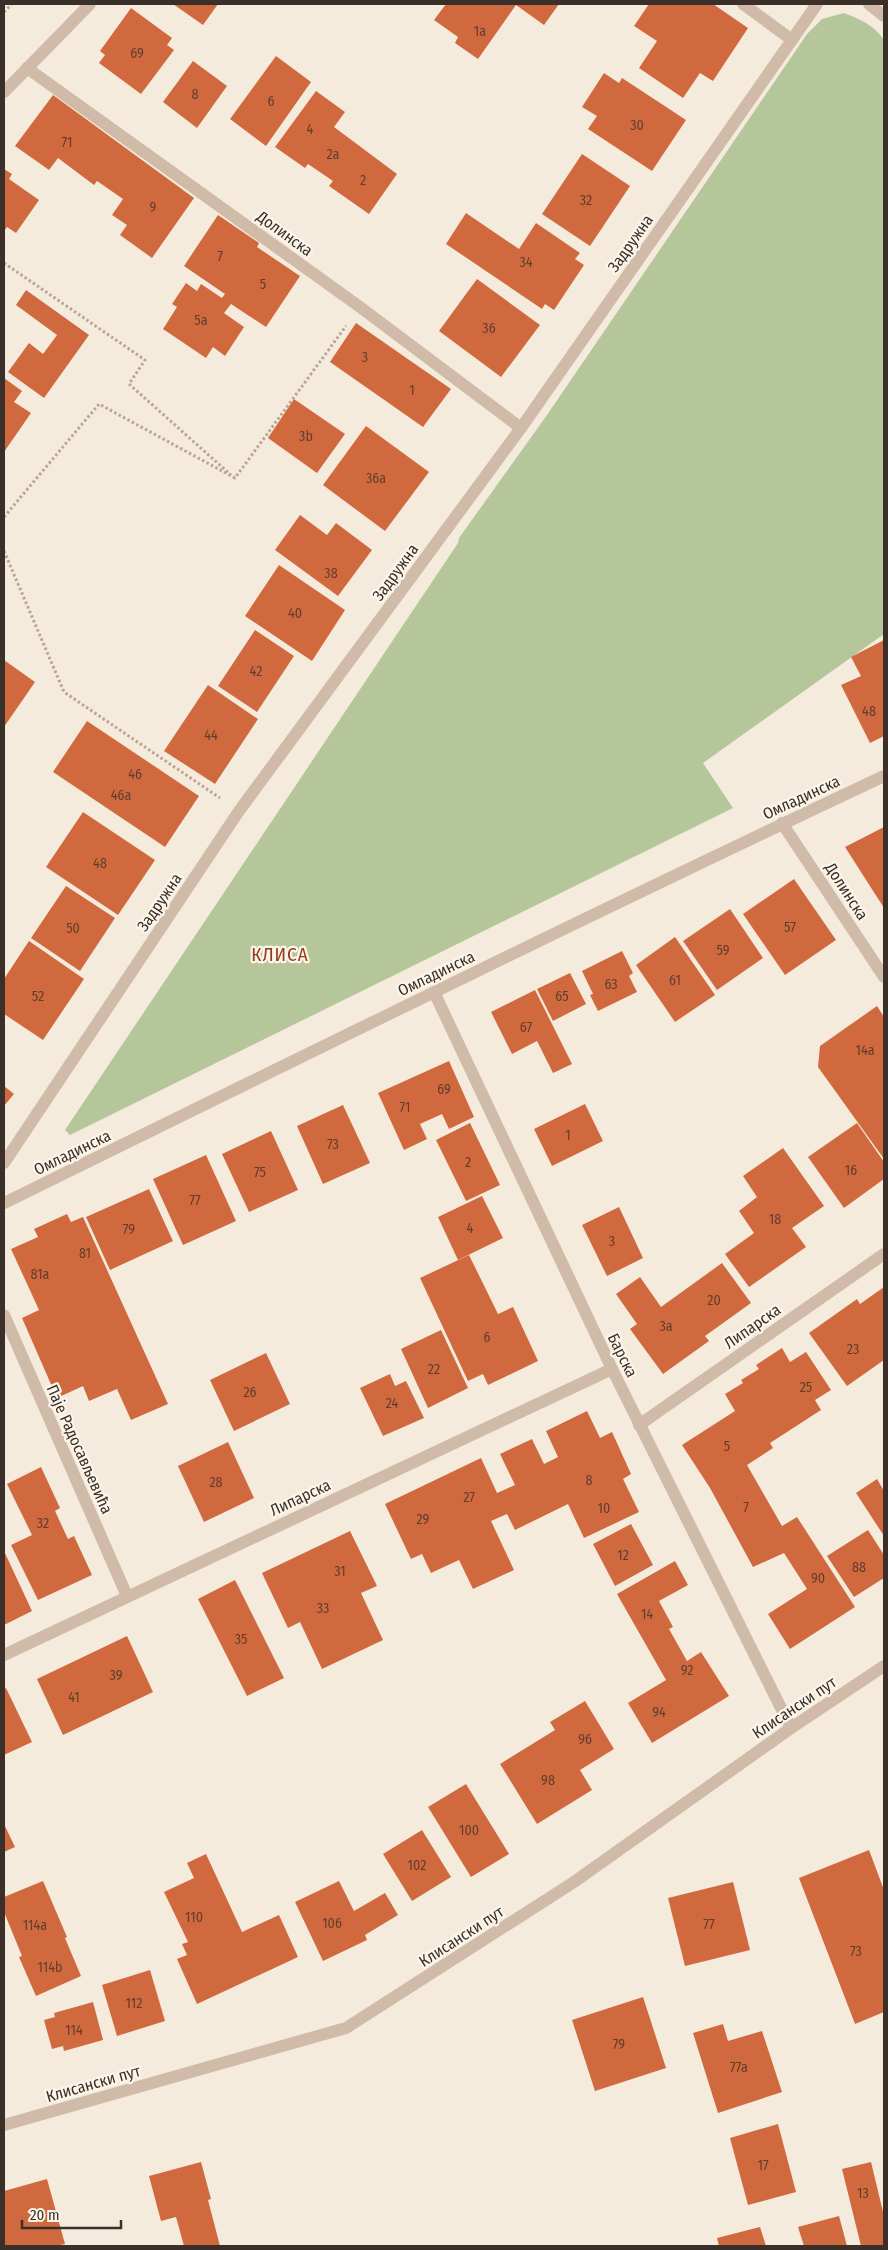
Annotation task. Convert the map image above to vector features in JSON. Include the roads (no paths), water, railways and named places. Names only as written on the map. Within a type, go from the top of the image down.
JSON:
[{"type":"street","points":[[4,92],[90,4]]},
{"type":"street","points":[[744,4],[792,40]]},
{"type":"street","name":"Задружна","points":[[4,1163],[239,811],[521,428],[817,4]]},
{"type":"street","points":[[869,4],[884,16]]},
{"type":"street","name":"Долинска","points":[[27,68],[360,307],[521,428]]},
{"type":"street","name":"Омладинска","points":[[4,1204],[782,822],[884,776]]},
{"type":"street","name":"Долинска","points":[[782,822],[884,977]]},
{"type":"street","name":"Барска","points":[[434,992],[612,1369],[791,1728]]},
{"type":"street","name":"Липарска","points":[[639,1424],[884,1254]]},
{"type":"street","name":"Паје Радосављевића","points":[[4,1315],[126,1596]]},
{"type":"street","name":"Липарска","points":[[4,1655],[612,1369]]},
{"type":"street","name":"Клисански пут","points":[[4,2125],[346,2028],[574,1882],[791,1728],[884,1666]]},
{"type":"district","name":"КЛИСА","points":[[280,954]]}]
